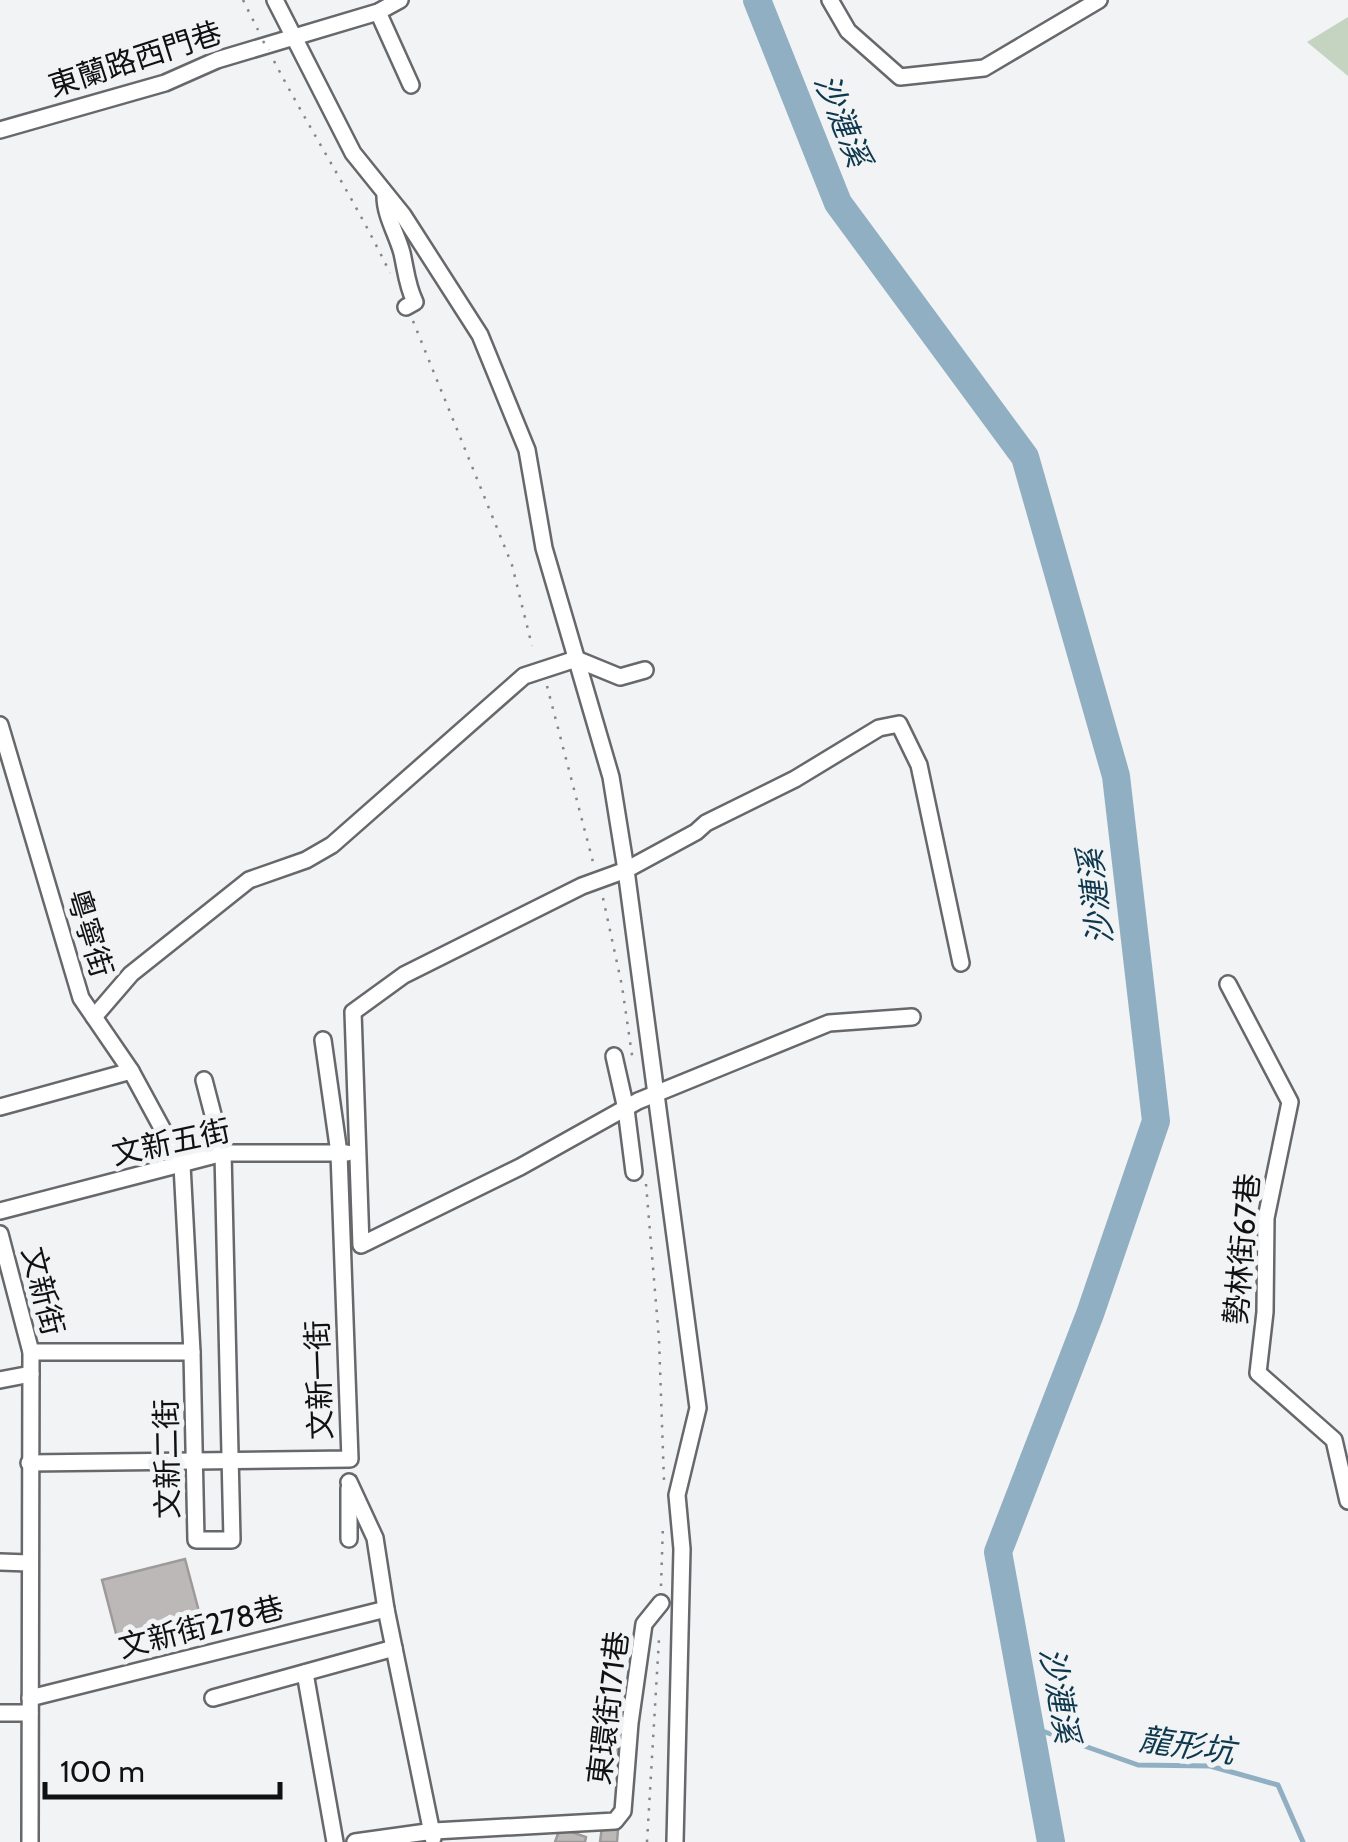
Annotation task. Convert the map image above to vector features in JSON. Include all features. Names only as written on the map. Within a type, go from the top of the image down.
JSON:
[{"type":"street","points":[[275,0],[352,153],[403,216],[480,335],[527,450],[544,548],[611,777],[698,1408],[678,1496],[682,1549],[675,1842]]},
{"type":"street","name":"東蘭路西門巷","points":[[0,130],[165,82],[217,60],[378,12],[400,0]]},
{"type":"street","points":[[830,0],[848,31],[900,76],[984,68],[1099,0]]},
{"type":"street","points":[[378,12],[411,85]]},
{"type":"street","points":[[385,196],[414,302],[406,307]]},
{"type":"street","points":[[94,1016],[131,974],[249,880],[306,860],[332,845],[524,676],[576,659],[620,677],[645,670]]},
{"type":"street","points":[[912,1018],[829,1023],[657,1093],[520,1167],[361,1245],[353,1012],[404,976],[582,886],[626,870],[706,823],[795,779],[879,728],[899,724],[919,766],[960,963]]},
{"type":"street","name":"粵寧街","points":[[0,725],[81,998],[131,1071]]},
{"type":"street","name":"勢林街67巷","points":[[1228,984],[1290,1102],[1266,1218],[1266,1312],[1258,1373],[1334,1440],[1348,1500]]},
{"type":"street","name":"文新一街","points":[[30,1463],[350,1459],[339,1153],[322,1040]]},
{"type":"street","points":[[614,1056],[640,1177]]},
{"type":"street","points":[[0,1107],[131,1071]]},
{"type":"street","name":"文新二街","points":[[131,1071],[182,1165],[192,1352],[196,1540],[232,1540],[223,1153],[204,1080]]},
{"type":"street","name":"文新五街","points":[[0,1211],[223,1153],[356,1153]]},
{"type":"street","name":"文新街","points":[[0,1234],[31,1352],[30,1842]]},
{"type":"street","points":[[31,1352],[192,1352]]},
{"type":"street","points":[[0,1380],[31,1374]]},
{"type":"street","points":[[348,1538],[350,1459]]},
{"type":"street","points":[[349,1482],[376,1538],[386,1609],[433,1837],[355,1842]]},
{"type":"street","points":[[0,1562],[29,1563]]},
{"type":"street","name":"東環街171巷","points":[[433,1837],[616,1821],[623,1811],[644,1624],[661,1603]]},
{"type":"street","name":"文新街278巷","points":[[0,1713],[386,1609]]},
{"type":"street","points":[[212,1698],[394,1648]]},
{"type":"street","points":[[305,1673],[336,1842]]},
{"type":"path","points":[[242,0],[316,142],[361,214],[391,276]]},
{"type":"path","points":[[406,307],[512,565],[532,646]]},
{"type":"path","points":[[542,670],[595,868]]},
{"type":"path","points":[[602,892],[633,1063]]},
{"type":"path","points":[[640,1177],[659,1340],[664,1483]]},
{"type":"path","points":[[661,1603],[663,1523]]},
{"type":"path","points":[[647,1842],[659,1640]]},
{"type":"green space","points":[[1348,17],[1348,76],[1307,42]]},
{"type":"building","points":[[185,1559],[201,1619],[118,1641],[102,1580]]},
{"type":"building","points":[[597,1741],[619,1744],[614,1771],[592,1768]]},
{"type":"building","points":[[602,1827],[618,1829],[617,1842],[600,1842]]},
{"type":"building","points":[[560,1828],[586,1837],[585,1842],[555,1842]]},
{"type":"waterway","name":"沙漣溪","points":[[757,0],[838,203],[1025,457],[1116,776],[1156,1121],[1090,1314],[998,1552],[1051,1842]]},
{"type":"waterway","name":"龍形坑","points":[[1031,1727],[1138,1765],[1210,1766],[1278,1785],[1303,1842]]}]
